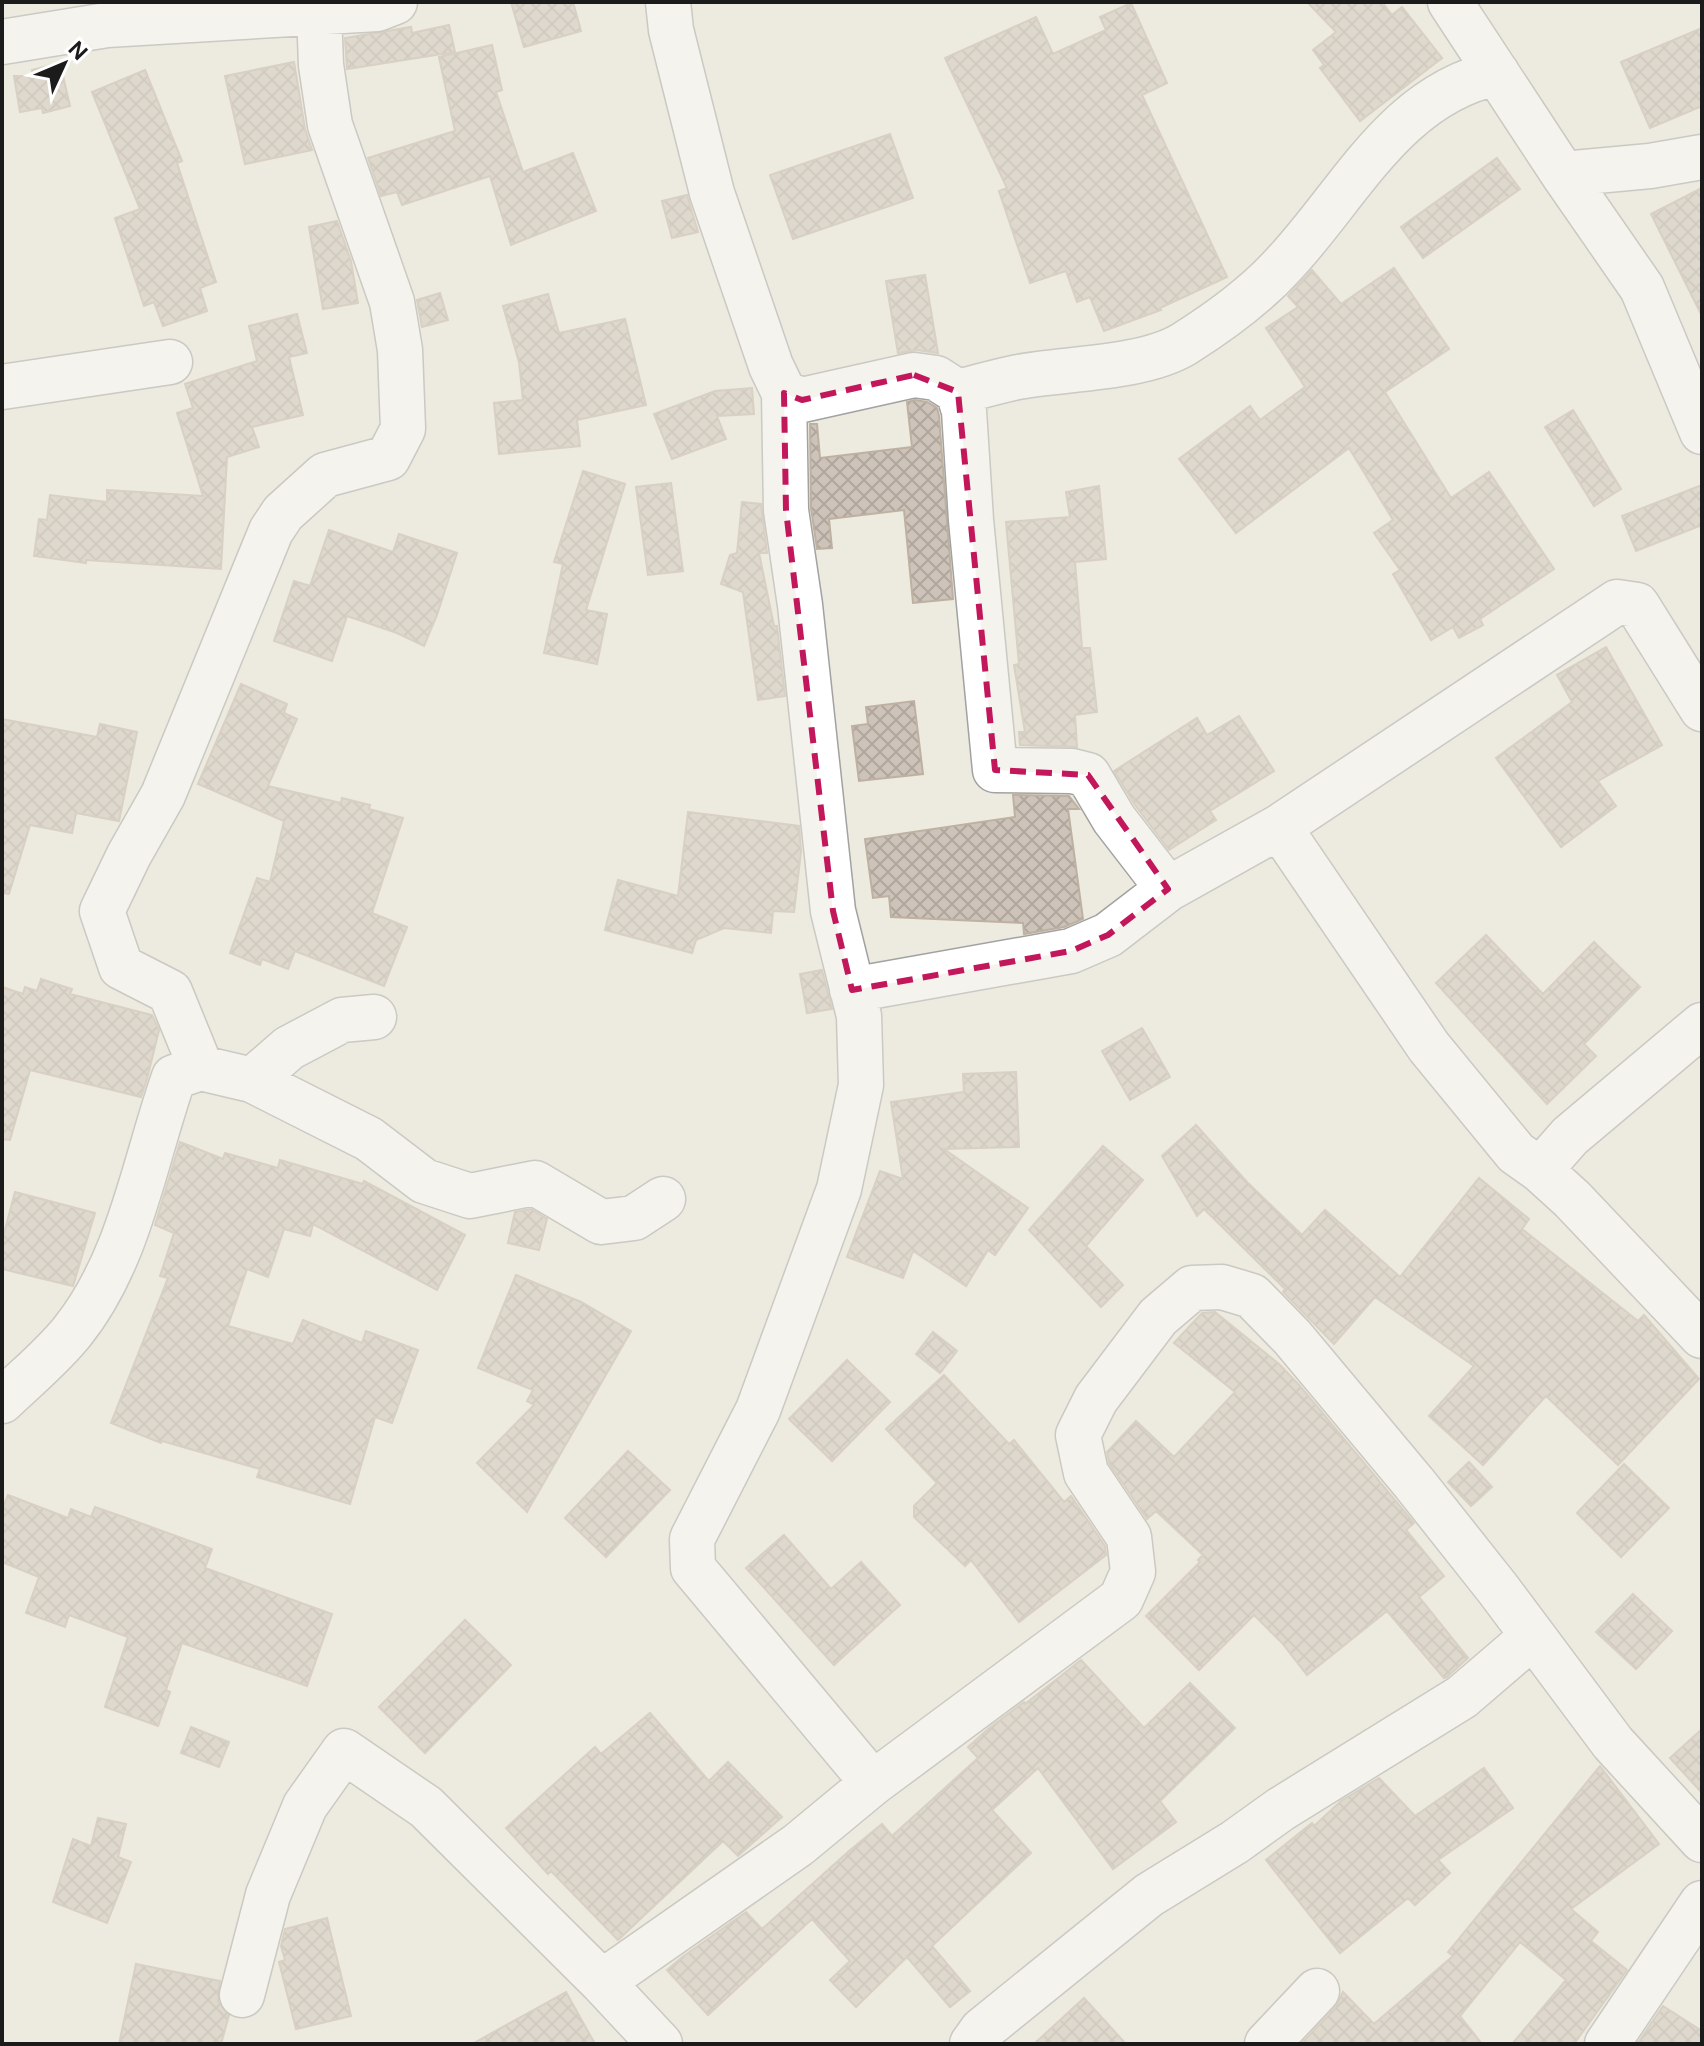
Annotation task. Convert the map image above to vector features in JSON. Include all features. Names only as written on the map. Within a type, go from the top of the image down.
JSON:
[{"type":"street","points":[[2,42],[103,14],[319,12],[377,9],[395,2]]},
{"type":"street","points":[[668,2],[671,30],[712,193],[771,366],[784,393],[786,510],[800,605],[833,911],[859,1016],[861,1085],[839,1189],[758,1410],[692,1539],[693,1568],[873,1783]]},
{"type":"street","points":[[1450,2],[1642,288],[1702,432]]},
{"type":"street","points":[[201,1068],[170,992],[121,967],[102,911],[163,795],[271,531],[283,513],[325,475],[388,458],[403,429],[400,350],[392,302],[330,125],[321,65],[319,12]]},
{"type":"street","points":[[958,392],[1016,377],[1142,360],[1181,346],[1253,293],[1284,264],[1362,164],[1413,115],[1444,92],[1470,79],[1497,73]]},
{"type":"street","points":[[1563,174],[1650,166],[1702,157]]},
{"type":"street","points":[[2,387],[170,362]]},
{"type":"street","points":[[784,393],[802,400],[914,375],[936,378],[958,392],[964,411],[971,520],[995,770],[1072,771],[1088,775],[1114,819],[1168,889]]},
{"type":"street","points":[[852,990],[1071,951],[1108,935],[1168,889],[1279,827],[1617,602],[1637,605],[1702,709]]},
{"type":"street","points":[[1279,827],[1429,1047],[1509,1145],[1572,1199],[1702,1336]]},
{"type":"street","points":[[252,1080],[289,1048],[342,1020],[374,1017]]},
{"type":"street","points":[[1540,1170],[1570,1136],[1702,1025]]},
{"type":"street","points":[[2,1401],[49,1359],[74,1330],[109,1274],[174,1077],[201,1068],[252,1080],[369,1139],[424,1181],[470,1196],[535,1183],[601,1222],[634,1218],[663,1199]]},
{"type":"street","points":[[602,1982],[798,1845],[873,1783],[1121,1599],[1133,1572],[1129,1537],[1086,1473],[1078,1435],[1096,1399],[1158,1317],[1192,1288],[1222,1287],[1252,1296],[1292,1337],[1414,1483],[1613,1743],[1702,1840]]},
{"type":"street","points":[[972,2044],[982,2030],[1149,1895],[1462,1697],[1533,1636]]},
{"type":"street","points":[[242,1995],[268,1895],[305,1806],[344,1751],[426,1807],[660,2044]]},
{"type":"street","points":[[1607,2044],[1702,1903]]},
{"type":"street","points":[[1267,2044],[1317,1991]]},
{"type":"highlighted area","points":[[914,375],[958,392],[995,770],[1088,775],[1168,889],[1108,935],[1071,951],[852,990],[833,911],[786,510],[784,393],[802,400]]},
{"type":"building","points":[[511,2],[573,2],[581,31],[524,47]]},
{"type":"building","points":[[1307,2],[1382,2],[1392,15],[1402,7],[1442,58],[1360,121],[1320,68],[1324,65],[1313,50],[1336,32]]},
{"type":"building","points":[[1131,3],[1167,83],[1142,95],[1227,277],[1161,310],[1104,331],[1090,297],[1077,302],[1066,271],[1030,283],[999,191],[1007,188],[945,58],[1036,17],[1053,54],[1106,30],[1100,17]]},
{"type":"building","points":[[449,25],[455,52],[347,69],[345,38],[411,27],[412,33]]},
{"type":"building","points":[[1702,28],[1702,106],[1650,128],[1621,62]]},
{"type":"building","points":[[492,45],[502,90],[496,92],[523,172],[573,153],[596,211],[511,245],[490,176],[402,205],[397,192],[381,196],[368,158],[455,131],[439,57]]},
{"type":"building","points":[[294,62],[305,129],[312,150],[245,164],[225,76]]},
{"type":"building","points":[[60,63],[70,106],[43,113],[42,108],[20,112],[14,76],[33,76],[32,70]]},
{"type":"building","points":[[145,70],[182,161],[177,163],[216,282],[200,288],[207,311],[163,326],[154,302],[144,306],[115,218],[140,209],[92,92]]},
{"type":"building","points":[[890,134],[913,198],[793,239],[770,175]]},
{"type":"building","points":[[1497,158],[1520,189],[1423,258],[1401,227]]},
{"type":"building","points":[[1702,188],[1702,316],[1651,214]]},
{"type":"building","points":[[687,195],[698,232],[672,238],[662,201]]},
{"type":"building","points":[[337,221],[351,261],[358,303],[323,309],[309,227]]},
{"type":"building","points":[[1394,268],[1449,349],[1385,392],[1451,498],[1489,472],[1554,569],[1480,619],[1483,625],[1459,638],[1453,627],[1431,640],[1393,574],[1400,570],[1374,533],[1393,520],[1349,448],[1236,533],[1179,459],[1250,406],[1260,420],[1305,387],[1266,328],[1298,307],[1288,296],[1312,270],[1341,304]]},
{"type":"building","points":[[925,275],[938,353],[917,350],[898,353],[886,281]]},
{"type":"building","points":[[440,293],[448,320],[422,327],[417,300]]},
{"type":"building","points":[[548,294],[559,333],[625,319],[646,405],[577,420],[580,446],[499,454],[494,403],[523,400],[519,362],[503,306]]},
{"type":"building","points":[[297,314],[307,353],[289,357],[303,415],[252,427],[259,447],[227,457],[221,569],[86,560],[86,563],[34,556],[39,519],[47,520],[50,495],[107,502],[107,490],[203,496],[177,413],[193,408],[185,384],[257,361],[249,326]]},
{"type":"building","points":[[752,388],[754,414],[717,416],[726,439],[672,459],[654,414],[715,391]]},
{"type":"building","points":[[915,400],[937,408],[939,416],[953,599],[913,603],[904,510],[829,519],[832,548],[817,549],[811,508],[810,424],[817,424],[820,458],[912,447],[907,402]]},
{"type":"building","points":[[1573,410],[1621,489],[1594,506],[1545,427]]},
{"type":"building","points":[[583,471],[625,484],[586,610],[607,614],[597,664],[544,653],[563,564],[554,562]]},
{"type":"building","points":[[671,483],[683,571],[648,575],[636,487]]},
{"type":"building","points":[[1702,485],[1702,525],[1636,551],[1622,516]]},
{"type":"building","points":[[1099,486],[1106,559],[1075,562],[1082,648],[1090,648],[1097,712],[1075,715],[1077,747],[1020,745],[1019,732],[1025,732],[1014,665],[1019,664],[1006,522],[1070,517],[1066,492]]},
{"type":"building","points":[[742,502],[761,504],[767,553],[759,553],[774,626],[777,626],[785,696],[758,700],[743,592],[721,584],[730,555],[737,553]]},
{"type":"building","points":[[329,530],[393,552],[399,534],[457,553],[424,646],[347,616],[332,661],[274,641],[294,581],[310,586]]},
{"type":"building","points":[[1606,647],[1662,745],[1598,781],[1616,806],[1561,847],[1496,758],[1572,702],[1557,675]]},
{"type":"building","points":[[241,684],[287,704],[284,713],[297,719],[268,786],[341,803],[342,798],[403,818],[372,913],[407,927],[384,986],[295,951],[288,969],[262,959],[260,965],[230,953],[257,878],[270,882],[284,821],[198,784]]},
{"type":"building","points":[[914,701],[923,774],[859,781],[852,726],[868,724],[866,707]]},
{"type":"building","points":[[1239,716],[1274,771],[1210,811],[1216,820],[1169,850],[1114,771],[1197,718],[1207,735]]},
{"type":"building","points":[[2,719],[97,737],[100,724],[137,732],[119,821],[76,813],[72,833],[30,825],[9,894],[2,893]]},
{"type":"building","points":[[1013,795],[1069,796],[1079,809],[1068,809],[1083,919],[1064,927],[1024,934],[1023,923],[891,917],[889,896],[873,898],[865,839],[1015,817]]},
{"type":"building","points":[[688,812],[799,826],[801,851],[794,912],[773,911],[771,933],[724,928],[696,940],[692,953],[605,930],[618,880],[678,896]]},
{"type":"building","points":[[1486,935],[1543,994],[1594,942],[1640,987],[1584,1044],[1596,1056],[1547,1104],[1436,983]]},
{"type":"building","points":[[822,970],[832,1009],[807,1013],[800,974]]},
{"type":"building","points":[[41,979],[72,989],[70,994],[152,1015],[159,1030],[141,1097],[30,1070],[10,1140],[2,1139],[2,987],[23,994],[25,987],[37,991]]},
{"type":"building","points":[[1142,1028],[1170,1077],[1130,1100],[1102,1051]]},
{"type":"building","points":[[1016,1072],[1019,1147],[944,1149],[1028,1208],[995,1255],[988,1250],[966,1286],[913,1251],[903,1278],[847,1257],[880,1171],[903,1179],[891,1102],[964,1092],[963,1074]]},
{"type":"building","points":[[1196,1125],[1247,1182],[1302,1235],[1325,1210],[1400,1277],[1479,1178],[1529,1219],[1522,1229],[1638,1321],[1644,1315],[1699,1379],[1618,1465],[1546,1396],[1483,1465],[1429,1416],[1474,1366],[1375,1297],[1334,1344],[1283,1292],[1285,1289],[1204,1209],[1197,1216],[1162,1156]]},
{"type":"building","points":[[180,1142],[223,1159],[225,1153],[278,1168],[280,1160],[363,1184],[364,1181],[465,1235],[437,1290],[313,1224],[310,1236],[284,1229],[268,1277],[247,1269],[228,1326],[293,1344],[303,1320],[362,1343],[366,1331],[418,1350],[392,1423],[375,1417],[350,1504],[257,1477],[260,1469],[161,1443],[111,1423],[168,1278],[160,1276],[174,1233],[155,1225]]},
{"type":"building","points":[[1103,1146],[1143,1180],[1086,1246],[1123,1285],[1101,1307],[1029,1230]]},
{"type":"building","points":[[15,1192],[95,1213],[73,1286],[2,1269],[2,1241]]},
{"type":"building","points":[[531,1209],[547,1219],[539,1250],[508,1243],[515,1212]]},
{"type":"building","points":[[516,1275],[581,1302],[631,1331],[527,1512],[477,1463],[534,1405],[527,1401],[533,1390],[478,1368]]},
{"type":"building","points":[[1215,1312],[1279,1364],[1300,1386],[1414,1523],[1406,1530],[1444,1576],[1419,1597],[1468,1658],[1447,1677],[1444,1678],[1387,1611],[1307,1675],[1282,1643],[1254,1615],[1199,1670],[1146,1616],[1200,1562],[1198,1560],[1203,1555],[1156,1511],[1147,1519],[1109,1463],[1107,1452],[1136,1421],[1174,1457],[1235,1392],[1174,1343],[1202,1313]]},
{"type":"building","points":[[933,1332],[957,1351],[940,1373],[916,1354]]},
{"type":"building","points":[[847,1360],[890,1402],[832,1461],[789,1419]]},
{"type":"building","points":[[944,1375],[1009,1444],[1014,1440],[1064,1502],[1071,1496],[1105,1546],[1106,1555],[1019,1622],[971,1560],[965,1566],[914,1517],[914,1506],[937,1483],[886,1429]]},
{"type":"building","points":[[628,1451],[670,1490],[606,1557],[565,1518]]},
{"type":"building","points":[[1469,1462],[1492,1487],[1471,1506],[1448,1482]]},
{"type":"building","points":[[1624,1464],[1669,1508],[1621,1557],[1577,1513]]},
{"type":"building","points":[[8,1495],[68,1518],[71,1509],[91,1517],[95,1507],[212,1549],[205,1568],[332,1614],[307,1686],[182,1643],[158,1726],[105,1707],[128,1637],[69,1615],[65,1627],[26,1613],[39,1577],[2,1562],[2,1510]]},
{"type":"building","points":[[784,1535],[831,1589],[861,1562],[900,1605],[834,1665],[746,1568]]},
{"type":"building","points":[[1633,1594],[1672,1631],[1636,1669],[1596,1632]]},
{"type":"building","points":[[465,1620],[511,1665],[425,1753],[379,1707]]},
{"type":"building","points":[[1081,1660],[1144,1728],[1190,1683],[1235,1728],[1160,1801],[1176,1822],[1113,1869],[1038,1768],[992,1810],[1031,1853],[932,1946],[970,1991],[950,2007],[907,1957],[856,2007],[830,1980],[850,1961],[812,1919],[708,2015],[667,1970],[746,1912],[762,1929],[882,1824],[892,1836],[978,1758],[968,1747]]},
{"type":"building","points":[[650,1713],[709,1781],[728,1762],[782,1817],[738,1856],[723,1841],[618,1940],[551,1871],[548,1874],[506,1828],[595,1747],[601,1754]]},
{"type":"building","points":[[191,1727],[229,1742],[219,1767],[181,1753]]},
{"type":"building","points":[[1702,1729],[1702,1793],[1670,1758]]},
{"type":"building","points":[[1600,1766],[1659,1844],[1571,1909],[1598,1932],[1591,1941],[1627,1970],[1574,2044],[1512,2044],[1566,1980],[1520,1942],[1460,2016],[1482,2044],[1301,2044],[1335,2008],[1343,1992],[1374,2024],[1453,1956],[1448,1952]]},
{"type":"building","points":[[1484,1768],[1513,1808],[1438,1860],[1450,1873],[1415,1905],[1408,1898],[1340,1953],[1266,1860],[1312,1823],[1314,1826],[1341,1801],[1379,1778],[1415,1816]]},
{"type":"building","points":[[98,1818],[126,1824],[118,1857],[131,1862],[107,1923],[53,1902],[73,1839],[91,1846]]},
{"type":"building","points":[[327,1918],[351,2016],[296,2029],[279,1962],[285,1960],[281,1946],[285,1929]]},
{"type":"building","points":[[136,1964],[220,1981],[218,2001],[229,2015],[221,2044],[119,2044]]},
{"type":"building","points":[[566,1992],[595,2044],[472,2044]]},
{"type":"building","points":[[1084,1998],[1126,2044],[1034,2044]]},
{"type":"building","points":[[1663,2006],[1702,2031],[1702,2044],[1637,2044]]}]
